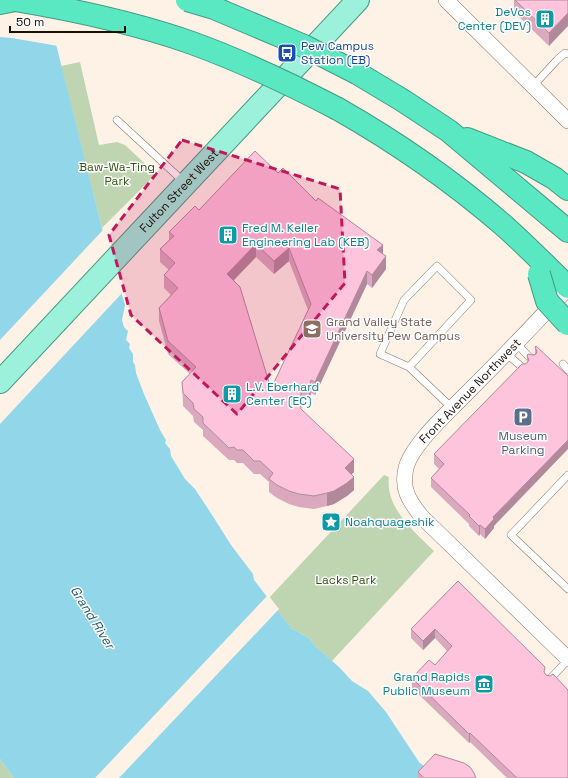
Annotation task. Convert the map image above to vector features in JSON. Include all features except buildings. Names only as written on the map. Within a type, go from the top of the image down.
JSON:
[{"type":"highway","points":[[0,2],[15,0],[115,20],[191,43],[292,85],[362,123],[427,165],[463,192],[502,225],[539,264],[568,287]]},
{"type":"highway","points":[[187,0],[214,8],[304,46],[357,73],[402,100],[449,131],[568,231]]},
{"type":"highway","points":[[449,131],[526,162],[554,178],[568,189]]},
{"type":"highway","points":[[539,264],[547,301],[568,324]]},
{"type":"main road","name":"Fulton Street West","points":[[0,382],[358,0]]},
{"type":"street","points":[[446,0],[568,120]]},
{"type":"street","name":"Front Avenue Northwest","points":[[568,287],[421,441],[412,453],[406,466],[404,481],[406,493],[413,506],[422,517],[568,660]]},
{"type":"lane","points":[[533,86],[556,60],[565,53],[568,54]]},
{"type":"lane","points":[[117,120],[185,184]]},
{"type":"lane","points":[[408,367],[471,300],[437,266],[404,300],[380,354],[408,367],[452,408]]},
{"type":"lane","points":[[511,348],[532,360]]},
{"type":"lane","points":[[511,348],[524,369]]},
{"type":"lane","points":[[563,364],[568,370]]},
{"type":"lane","points":[[568,474],[511,535],[568,589]]},
{"type":"lane","points":[[549,680],[568,660]]},
{"type":"highlighted area","points":[[182,140],[340,189],[345,283],[237,414],[131,315],[109,235]]},
{"type":"green space","name":"Baw-Wa-Ting Park","points":[[80,62],[99,145],[117,142],[125,145],[156,174],[102,228],[61,66]]},
{"type":"green space","name":"Lacks Park","points":[[384,475],[389,477],[389,488],[396,509],[410,527],[434,551],[332,661],[315,646],[309,638],[292,629],[268,599]]},
{"type":"green space","points":[[0,759],[14,778],[0,778]]},
{"type":"water","name":"Grand River","points":[[0,0],[45,0],[102,228],[125,305],[122,320],[124,327],[128,331],[126,340],[130,344],[129,348],[133,354],[133,362],[136,373],[144,394],[166,440],[165,443],[170,449],[171,456],[185,479],[195,489],[231,545],[253,574],[254,580],[292,629],[309,638],[315,646],[339,667],[352,681],[368,691],[386,712],[419,762],[438,778],[14,778],[0,759]]},
{"type":"pier","points":[[0,0],[47,0],[58,46],[0,37]]},
{"type":"pier","points":[[103,230],[109,244],[123,292],[0,424],[0,340]]},
{"type":"pier","points":[[268,595],[279,609],[119,778],[95,778]]},
{"type":"place","name":"DeVos Center (DEV)","points":[[545,19]]},
{"type":"place","name":"Pew Campus Station (EB)","points":[[287,53]]},
{"type":"place","name":"Fred M. Keller Engineering Lab (KEB)","points":[[228,235]]},
{"type":"place","name":"Grand Valley State University Pew Campus","points":[[312,329]]},
{"type":"place","name":"L.V. Eberhard Center (EC)","points":[[232,394]]},
{"type":"place","name":"Museum Parking","points":[[523,417]]},
{"type":"place","name":"Noahquageshik","points":[[331,522]]},
{"type":"place","name":"Grand Rapids Public Museum","points":[[484,684]]}]
